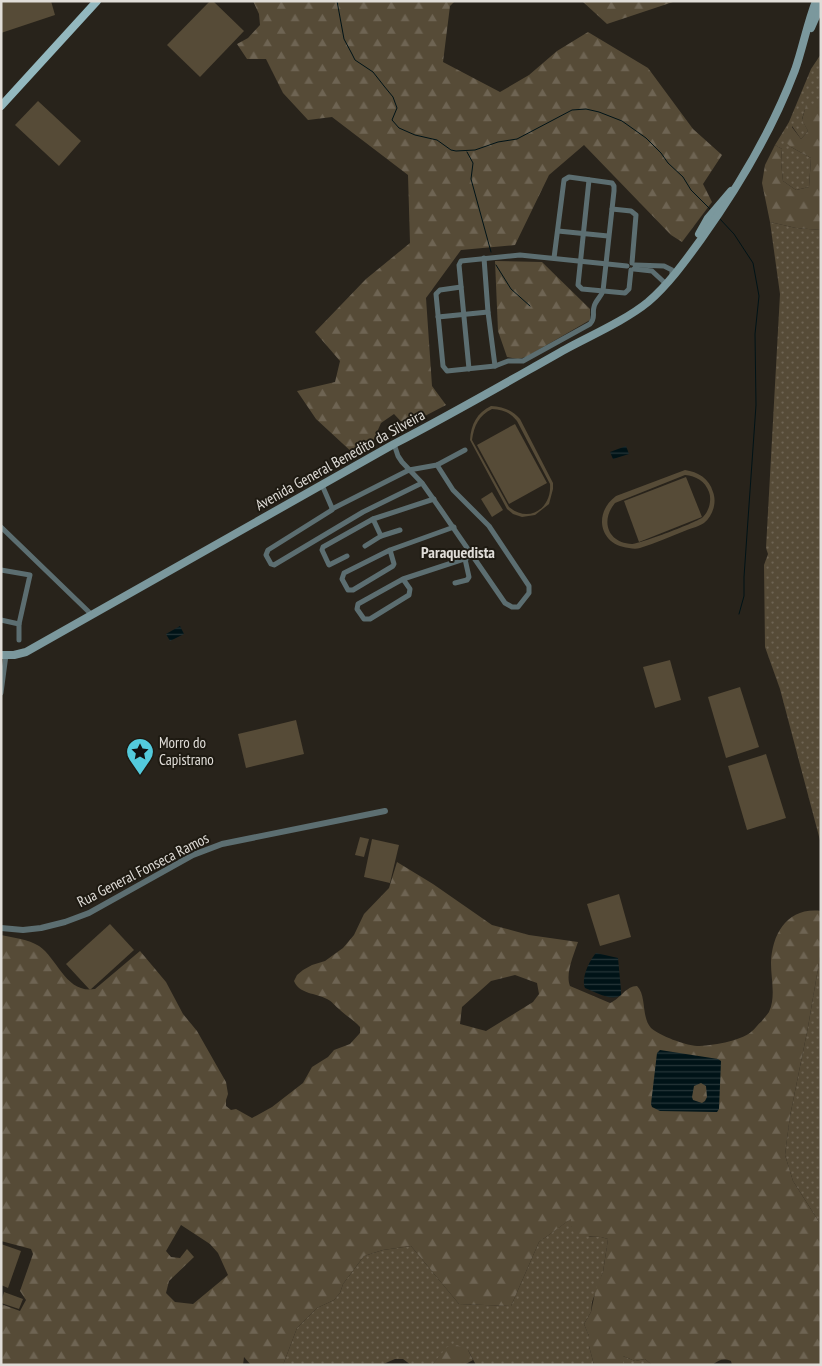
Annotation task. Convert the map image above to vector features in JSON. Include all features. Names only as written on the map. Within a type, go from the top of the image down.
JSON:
[{"type":"main road","points":[[1,106],[97,1]]},
{"type":"main road","name":"Avenida General Benedito da Silveira","points":[[8,657],[91,614],[645,304],[669,278],[737,186],[751,163],[772,124],[795,69],[803,38],[816,1]]},
{"type":"main road","name":"Avenida General Benedito da Silveira","points":[[802,46],[821,5]]},
{"type":"street","points":[[461,287],[441,290],[437,292],[436,296],[443,368],[449,372],[495,366],[507,361],[519,362],[528,359],[590,324],[594,318],[594,305],[601,296],[602,291],[612,209],[613,184],[569,177],[564,180],[554,258]]},
{"type":"street","points":[[589,180],[578,285],[582,289],[626,292],[628,289],[632,266],[636,215],[631,211],[612,209]]},
{"type":"street","points":[[558,231],[608,236]]},
{"type":"street","points":[[469,369],[459,266],[460,262],[464,260],[520,255],[632,266],[664,266],[669,278]]},
{"type":"street","points":[[484,258],[495,366]]},
{"type":"street","points":[[632,266],[669,278]]},
{"type":"street","points":[[438,317],[488,312]]},
{"type":"street","points":[[394,444],[398,456],[434,499],[505,603],[512,607],[518,607],[529,593],[529,586],[489,526],[454,490],[436,466]]},
{"type":"street","points":[[422,483],[363,512],[274,565],[271,564],[266,555],[268,550],[332,509],[409,470],[436,466],[465,450]]},
{"type":"street","points":[[322,485],[332,509]]},
{"type":"street","points":[[347,556],[329,565],[322,550],[323,547],[373,519],[434,499]]},
{"type":"street","points":[[373,519],[381,536]]},
{"type":"street","points":[[1,527],[91,614]]},
{"type":"street","points":[[390,550],[393,566],[353,590],[348,590],[342,579],[344,573],[390,550],[454,528]]},
{"type":"street","points":[[365,546],[381,536],[400,530]]},
{"type":"street","points":[[403,579],[410,589],[409,595],[370,619],[364,618],[357,609],[358,604],[403,579],[473,556]]},
{"type":"street","points":[[455,583],[467,580],[469,577],[465,559]]},
{"type":"street","points":[[1,570],[30,575],[19,624],[18,640]]},
{"type":"street","points":[[1,620],[19,624]]},
{"type":"street","points":[[1,693],[8,657]]},
{"type":"street","name":"Rua General Fonseca Ramos","points":[[1,928],[23,930],[41,928],[89,913],[193,855],[222,844],[385,811]]},
{"type":"green space","points":[[1,1],[51,1],[55,15],[1,33]]},
{"type":"green space","points":[[210,1],[213,1],[244,31],[200,77],[167,45]]},
{"type":"green space","points":[[253,1],[455,1],[450,6],[443,62],[500,92],[529,75],[557,51],[588,32],[648,68],[693,129],[722,155],[703,184],[712,202],[682,242],[671,235],[584,145],[549,175],[515,245],[461,250],[426,298],[432,386],[446,405],[423,417],[408,429],[394,414],[381,423],[370,448],[355,455],[316,419],[297,391],[335,382],[340,361],[315,332],[366,279],[410,243],[408,175],[332,117],[308,120],[283,93],[266,59],[247,59],[237,44],[248,38],[260,25],[259,14]]},
{"type":"green space","points":[[582,1],[676,1],[607,24]]},
{"type":"green space","points":[[821,54],[821,106],[806,106],[802,119],[808,131],[801,139],[792,126],[791,147],[811,158],[809,187],[796,190],[783,181],[782,149],[775,145],[789,122],[811,69]]},
{"type":"green space","points":[[38,101],[81,141],[59,166],[15,125]]},
{"type":"green space","points":[[806,105],[821,106],[821,230],[796,228],[770,222],[762,183],[765,165],[775,145],[782,149],[783,181],[796,190],[809,187],[811,158],[784,141],[788,127],[791,126],[801,139],[808,131],[802,120]]},
{"type":"green space","points":[[770,222],[796,228],[821,230],[821,844],[780,689],[765,647],[764,565],[768,554],[766,548],[780,294]]},
{"type":"green space","points":[[495,261],[542,262],[590,309],[590,320],[526,357],[518,359],[507,357],[498,331]]},
{"type":"green space","points":[[491,406],[511,411],[520,419],[553,483],[549,504],[535,515],[522,517],[513,514],[507,509],[470,440],[472,429],[478,416]],"holes":[[[492,409],[503,411],[517,421],[550,484],[550,493],[547,500],[538,511],[531,514],[517,512],[509,507],[472,440],[474,430],[480,418]]]},
{"type":"green space","points":[[515,424],[547,483],[509,504],[477,445]]},
{"type":"green space","points":[[685,470],[699,474],[706,479],[713,492],[714,504],[710,517],[702,524],[646,546],[633,549],[619,546],[611,541],[603,527],[604,511],[616,496]],"holes":[[[685,475],[703,482],[709,492],[709,505],[703,517],[680,528],[632,544],[617,540],[612,535],[607,524],[610,510],[615,503]]]},
{"type":"green space","points":[[686,477],[702,517],[639,542],[624,501]]},
{"type":"green space","points":[[492,492],[503,510],[492,517],[481,499]]},
{"type":"green space","points":[[670,660],[681,700],[655,708],[643,667]]},
{"type":"green space","points":[[740,687],[759,747],[726,758],[708,697]]},
{"type":"green space","points":[[296,720],[304,754],[246,768],[238,734]]},
{"type":"green space","points":[[766,754],[786,818],[747,830],[728,766]]},
{"type":"green space","points":[[360,837],[369,839],[364,857],[355,855]]},
{"type":"green space","points":[[372,839],[399,845],[390,883],[364,877]]},
{"type":"green space","points":[[397,862],[433,884],[492,925],[529,935],[578,942],[569,970],[570,986],[610,1003],[626,990],[637,986],[642,995],[646,1018],[651,1028],[673,1040],[697,1046],[717,1044],[740,1038],[751,1032],[762,1021],[771,1006],[773,988],[772,952],[779,932],[784,924],[799,913],[821,911],[821,951],[790,1116],[785,1155],[793,1181],[821,1225],[821,1365],[732,1365],[731,1361],[723,1360],[712,1365],[652,1365],[645,1359],[635,1361],[623,1356],[623,1365],[594,1365],[589,1346],[589,1336],[584,1324],[591,1312],[596,1288],[603,1272],[608,1239],[575,1236],[571,1226],[571,1219],[539,1242],[511,1306],[459,1304],[411,1246],[383,1250],[364,1256],[343,1284],[340,1293],[334,1300],[317,1308],[297,1328],[283,1365],[251,1365],[244,1357],[243,1365],[1,1365],[1,1304],[20,1311],[26,1300],[20,1291],[33,1254],[31,1249],[1,1241],[1,935],[26,940],[39,946],[70,981],[85,989],[95,989],[140,951],[166,982],[183,1014],[197,1031],[226,1082],[228,1094],[226,1106],[231,1110],[236,1109],[252,1118],[272,1107],[303,1083],[312,1067],[328,1057],[334,1050],[350,1044],[360,1033],[360,1027],[330,1001],[304,991],[294,981],[303,970],[325,961],[343,948],[354,935],[364,914],[389,888]],"holes":[[[515,975],[537,983],[539,994],[533,1002],[486,1031],[460,1024],[462,1007],[491,981]],[[181,1225],[210,1244],[218,1253],[228,1275],[193,1304],[175,1302],[166,1293],[169,1281],[194,1257],[187,1249],[180,1258],[171,1257],[166,1251]]]},
{"type":"green space","points":[[619,894],[631,937],[600,946],[587,904]]},
{"type":"green space","points":[[110,924],[134,950],[90,990],[66,964]]},
{"type":"green space","points":[[821,951],[821,1225],[793,1181],[785,1155],[790,1116]]},
{"type":"green space","points":[[572,1218],[571,1226],[590,1237],[608,1239],[603,1272],[592,1302],[591,1312],[584,1324],[589,1336],[589,1346],[594,1365],[476,1365],[468,1350],[441,1355],[432,1365],[411,1365],[403,1359],[395,1359],[381,1365],[283,1365],[297,1328],[317,1308],[334,1300],[340,1293],[343,1284],[364,1256],[383,1250],[411,1246],[459,1304],[511,1306],[539,1242]]},
{"type":"green space","points":[[1,1244],[21,1251],[8,1288],[1,1285]]},
{"type":"green space","points":[[4,1292],[23,1299],[19,1309],[1,1303]]},
{"type":"green space","points":[[457,1345],[468,1350],[473,1360],[464,1365],[432,1365],[447,1347]]},
{"type":"green space","points":[[623,1356],[635,1361],[645,1359],[652,1365],[623,1365]]},
{"type":"shaded area","points":[[626,446],[629,454],[613,459],[610,452]]},
{"type":"shaded area","points":[[180,626],[184,634],[170,641],[166,634]]},
{"type":"shaded area","points":[[596,953],[618,958],[621,995],[608,997],[585,988],[586,970]]},
{"type":"shaded area","points":[[660,1050],[721,1061],[719,1109],[717,1112],[660,1111],[652,1107],[657,1053]],"holes":[[[701,1083],[706,1086],[707,1097],[705,1101],[702,1103],[693,1100],[694,1086]]]},
{"type":"waterway","points":[[337,1],[344,39],[355,60],[373,72],[393,97],[397,108],[392,120],[399,128],[415,135],[437,140],[451,150],[475,150],[498,142],[517,139],[572,110],[586,109],[599,112],[622,121],[646,138],[711,210]]},
{"type":"waterway","points":[[467,152],[473,163],[471,179],[491,252]]},
{"type":"waterway","points":[[719,218],[734,234],[753,263],[759,296],[755,334],[756,405],[744,596],[739,614]]},
{"type":"waterway","points":[[496,265],[511,289],[530,306]]},
{"type":"place","name":"Morro do Capistrano","points":[[140,776]]},
{"type":"district","name":"Paraquedista","points":[[458,552]]}]
